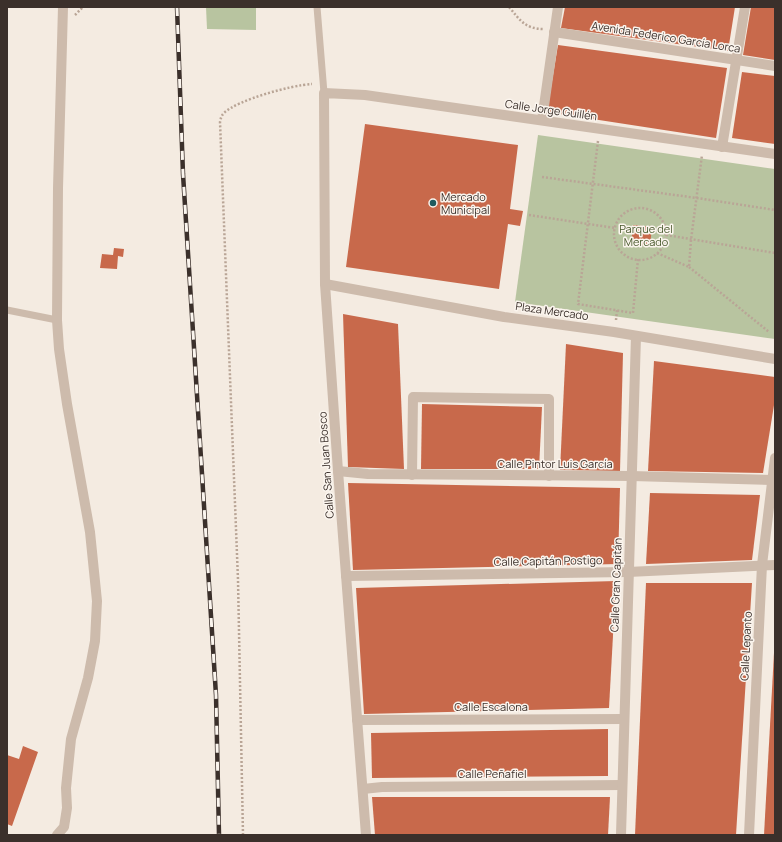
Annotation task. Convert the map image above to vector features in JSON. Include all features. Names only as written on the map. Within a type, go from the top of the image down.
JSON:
[{"type":"street","points":[[57,835],[64,827],[71,739],[88,678],[95,641],[97,601],[90,532],[66,397],[59,349],[57,320],[58,188],[63,7]]},
{"type":"street","points":[[542,120],[558,7]]},
{"type":"street","points":[[722,147],[745,7]]},
{"type":"street","name":"Avenida Federico García Lorca","points":[[554,32],[775,66]]},
{"type":"street","name":"Calle Jorge Guillén","points":[[324,93],[365,95],[775,154]]},
{"type":"street","name":"Calle San Juan Bosco","points":[[324,93],[325,284],[366,835]]},
{"type":"street","name":"Plaza Mercado","points":[[325,284],[504,317],[636,336],[775,359]]},
{"type":"street","name":"Calle Gran Capitán","points":[[621,835],[636,336]]},
{"type":"street","points":[[412,475],[413,397],[549,399],[549,476]]},
{"type":"street","name":"Calle Lepanto","points":[[750,835],[762,565],[775,458]]},
{"type":"street","name":"Calle Pintor Luis García","points":[[338,471],[368,474],[412,475],[632,476],[772,480]]},
{"type":"street","name":"Calle Capitán Postigo","points":[[346,576],[628,572],[775,565]]},
{"type":"street","name":"Calle Escalona","points":[[357,720],[624,718]]},
{"type":"street","name":"Calle Peñafiel","points":[[362,789],[382,787],[622,785]]},
{"type":"lane","points":[[317,7],[324,93]]},
{"type":"lane","points":[[7,310],[57,320]]},
{"type":"path","points":[[509,7],[525,25],[535,29],[543,29],[554,32]]},
{"type":"path","points":[[243,835],[238,580],[220,122],[221,116],[224,112],[234,106],[274,91],[300,85],[324,83]]},
{"type":"path","points":[[598,140],[578,304],[633,313],[638,259]]},
{"type":"path","points":[[689,267],[702,155]]},
{"type":"path","points":[[542,177],[775,210]]},
{"type":"path","points":[[634,209],[646,209],[657,214],[664,224],[666,236],[657,253],[645,259],[630,257],[620,249],[614,237],[615,228],[620,218],[629,210],[634,209]]},
{"type":"path","points":[[529,215],[615,228]]},
{"type":"path","points":[[666,236],[775,253]]},
{"type":"path","points":[[657,253],[689,267],[769,332]]},
{"type":"green space","points":[[206,7],[256,7],[256,30],[207,29]]},
{"type":"green space","name":"Parque del Mercado","points":[[538,135],[775,169],[775,339],[515,302]]},
{"type":"building","points":[[565,7],[735,7],[728,51],[561,28]]},
{"type":"building","points":[[751,7],[775,7],[775,60],[743,55]]},
{"type":"building","points":[[558,45],[727,68],[716,138],[547,112]]},
{"type":"building","points":[[742,72],[775,76],[775,144],[732,138]]},
{"type":"building","name":"Mercado Municipal","points":[[365,124],[518,145],[510,209],[523,211],[520,226],[508,224],[499,289],[346,267]]},
{"type":"building","points":[[633,225],[652,227],[650,246],[631,244]]},
{"type":"building","points":[[114,248],[124,249],[123,257],[118,256],[117,269],[100,268],[102,254],[113,255]]},
{"type":"building","points":[[343,314],[398,324],[404,469],[348,467]]},
{"type":"building","points":[[566,344],[623,353],[620,471],[560,470]]},
{"type":"building","points":[[654,361],[775,377],[775,399],[763,473],[648,471]]},
{"type":"building","points":[[422,404],[542,407],[539,469],[421,469]]},
{"type":"building","points":[[348,483],[620,488],[618,564],[353,570]]},
{"type":"building","points":[[650,493],[760,495],[752,560],[646,564]]},
{"type":"building","points":[[616,581],[609,708],[364,714],[356,588]]},
{"type":"building","points":[[646,583],[752,583],[736,835],[635,835]]},
{"type":"building","points":[[774,653],[775,835],[764,835]]},
{"type":"building","points":[[608,729],[608,776],[372,778],[371,733]]},
{"type":"building","points":[[23,746],[38,752],[12,826],[7,824],[7,755],[19,759]]},
{"type":"building","points":[[372,797],[610,797],[608,835],[375,835]]},
{"type":"railway","points":[[177,7],[183,174],[216,695],[219,835]]},
{"type":"place","name":"Mercado Municipal","points":[[433,203]]}]
